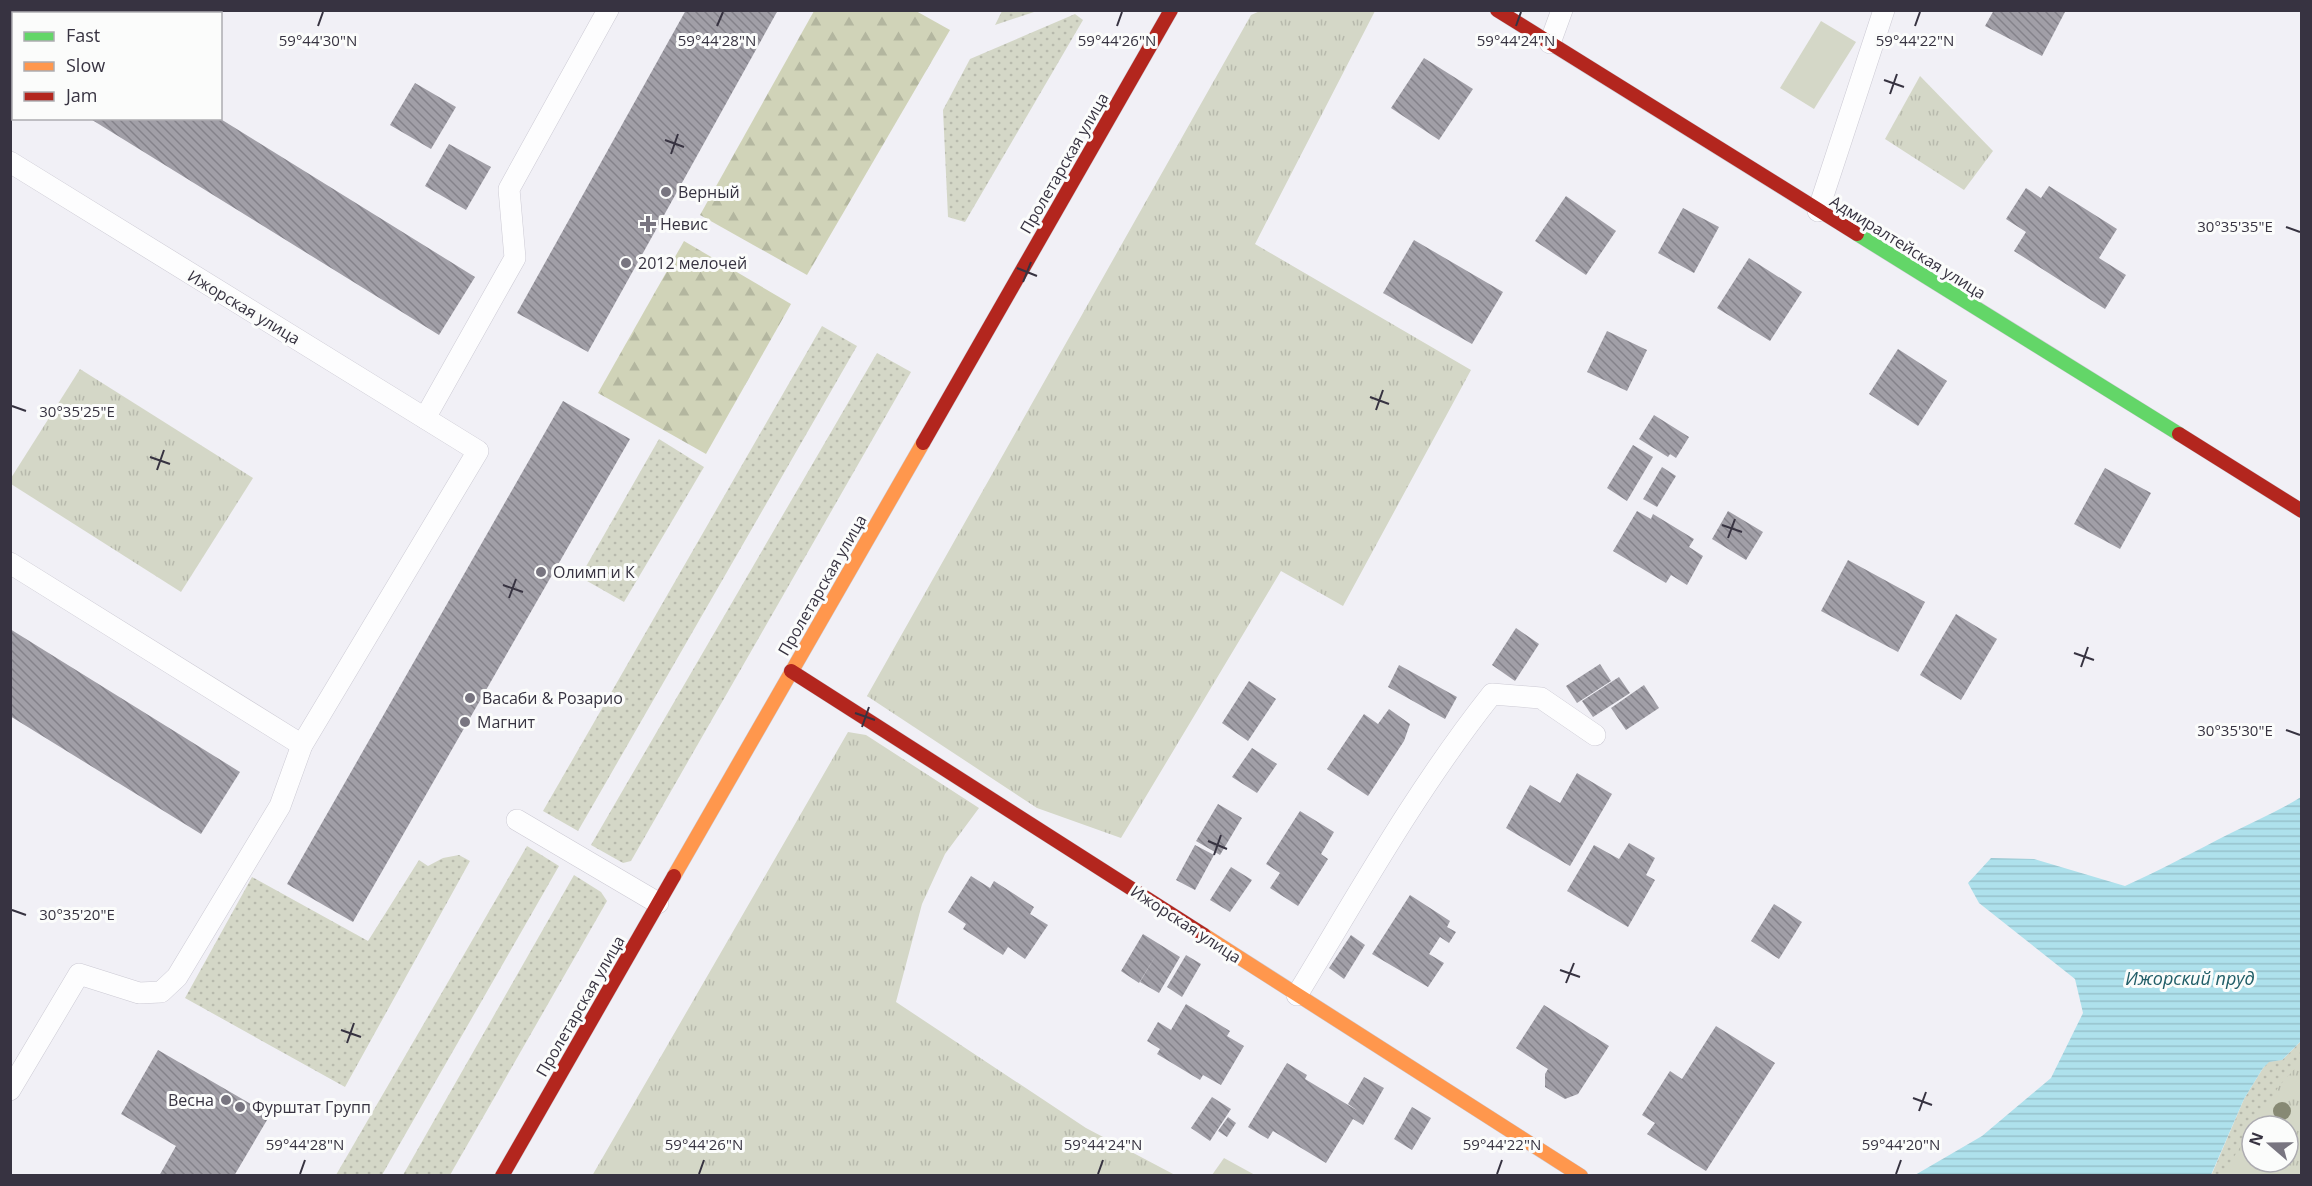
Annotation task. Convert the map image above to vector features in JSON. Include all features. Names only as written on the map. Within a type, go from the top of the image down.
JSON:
[{"type":"street","name":"Пролетарская улица","points":[[502,1176],[1171,10]]},
{"type":"street","name":"Адмиралтейская улица","points":[[1497,10],[2301,511]]},
{"type":"street","name":"Ижорская улица","points":[[791,670],[1581,1176]]},
{"type":"lane","points":[[425,418],[515,258],[509,189],[608,10]]},
{"type":"lane","points":[[1550,43],[1562,10]]},
{"type":"lane","points":[[1818,211],[1884,10]]},
{"type":"lane","name":"Ижорская улица","points":[[10,162],[478,451],[302,745]]},
{"type":"lane","points":[[10,562],[302,745],[280,806],[177,977],[161,992],[140,993],[79,974],[10,1090]]},
{"type":"lane","points":[[1297,995],[1366,880],[1463,730],[1492,694],[1541,698],[1595,735]]},
{"type":"lane","points":[[517,820],[658,903]]},
{"type":"green space","points":[[1002,10],[1037,11],[995,25]]},
{"type":"green space","points":[[814,11],[916,11],[950,30],[807,275],[700,215]]},
{"type":"green space","points":[[1260,11],[1375,11],[1255,244],[1471,370],[1343,606],[1281,571],[1121,838],[1037,808],[867,696],[1251,15]]},
{"type":"green space","points":[[1075,14],[1083,20],[965,222],[948,217],[943,110],[970,59]]},
{"type":"green space","points":[[1821,21],[1856,42],[1814,109],[1780,88]]},
{"type":"green space","points":[[1920,76],[1993,151],[1964,190],[1885,139]]},
{"type":"green space","points":[[684,241],[791,304],[706,454],[598,393]]},
{"type":"green space","points":[[822,326],[857,346],[578,831],[543,811]]},
{"type":"green space","points":[[877,353],[911,372],[631,861],[623,863],[591,845]]},
{"type":"green space","points":[[80,369],[253,478],[181,592],[11,484],[11,478]]},
{"type":"green space","points":[[659,439],[704,467],[624,602],[580,577]]},
{"type":"green space","points":[[848,732],[866,735],[979,808],[945,854],[922,904],[896,1002],[1086,1128],[1175,1175],[592,1176]]},
{"type":"green space","points":[[527,846],[559,866],[382,1175],[336,1175]]},
{"type":"green space","points":[[459,855],[470,861],[345,1087],[185,998],[252,877],[368,941],[419,860],[428,866],[443,858]]},
{"type":"green space","points":[[574,875],[601,892],[607,901],[450,1175],[403,1175]]},
{"type":"green space","points":[[2301,1041],[2301,1108],[2297,1114],[2240,1114],[2240,1174],[2253,1175],[2211,1176],[2244,1099],[2268,1062],[2282,1060]]},
{"type":"green space","points":[[2301,1062],[2301,1175],[2222,1175],[2240,1147],[2240,1174],[2300,1174],[2300,1114],[2262,1114],[2279,1086]]},
{"type":"green space","points":[[1224,1158],[1255,1175],[1212,1175]]},
{"type":"water","name":"Ижорский пруд","points":[[2301,797],[2301,1041],[2282,1060],[2269,1062],[2263,1068],[2244,1099],[2211,1175],[1915,1175],[1982,1136],[2051,1078],[2083,1013],[2075,979],[1979,903],[1968,883],[1991,858],[2034,859],[2125,886]]},
{"type":"building","points":[[686,10],[778,10],[588,352],[517,313]]},
{"type":"building","points":[[1994,10],[2066,10],[2042,56],[1985,26]]},
{"type":"building","points":[[12,48],[12,71],[10,70]]},
{"type":"building","points":[[1424,58],[1473,89],[1439,140],[1391,108]]},
{"type":"building","points":[[415,83],[456,107],[431,149],[390,125]]},
{"type":"building","points":[[92,120],[222,120],[475,277],[439,335]]},
{"type":"building","points":[[449,144],[491,167],[466,210],[425,186]]},
{"type":"building","points":[[2049,186],[2117,229],[2099,258],[2126,275],[2105,309],[2014,251],[2026,232],[2006,219],[2026,188],[2041,198]]},
{"type":"building","points":[[1566,196],[1616,231],[1586,275],[1535,241]]},
{"type":"building","points":[[1683,208],[1719,227],[1694,273],[1658,253]]},
{"type":"building","points":[[1414,240],[1503,292],[1472,344],[1383,293]]},
{"type":"building","points":[[1749,258],[1802,292],[1770,341],[1717,308]]},
{"type":"building","points":[[1607,331],[1647,350],[1627,391],[1587,372]]},
{"type":"building","points":[[1898,349],[1947,381],[1918,426],[1869,394]]},
{"type":"building","points":[[563,401],[630,439],[353,922],[287,884]]},
{"type":"building","points":[[1654,415],[1689,437],[1676,458],[1670,454],[1668,457],[1639,439]]},
{"type":"building","points":[[1633,445],[1653,457],[1627,501],[1607,488]]},
{"type":"building","points":[[1662,467],[1676,476],[1657,507],[1643,499]]},
{"type":"building","points":[[2105,468],[2151,493],[2120,549],[2074,524]]},
{"type":"building","points":[[1637,511],[1651,519],[1653,514],[1694,539],[1689,547],[1703,556],[1687,585],[1671,575],[1666,583],[1613,551]]},
{"type":"building","points":[[1728,511],[1763,532],[1746,560],[1712,539]]},
{"type":"building","points":[[1848,560],[1925,602],[1898,652],[1821,611]]},
{"type":"building","points":[[1956,614],[1997,639],[1961,700],[1920,675]]},
{"type":"building","points":[[1516,628],[1539,644],[1515,681],[1492,665]]},
{"type":"building","points":[[10,629],[240,772],[201,834],[10,716]]},
{"type":"building","points":[[1600,664],[1611,681],[1577,703],[1566,686]]},
{"type":"building","points":[[1399,665],[1457,697],[1445,719],[1388,687]]},
{"type":"building","points":[[1619,677],[1630,693],[1593,717],[1582,701]]},
{"type":"building","points":[[1249,681],[1276,699],[1248,741],[1222,723]]},
{"type":"building","points":[[1644,685],[1659,708],[1626,730],[1611,708]]},
{"type":"building","points":[[1389,709],[1410,724],[1404,741],[1368,796],[1327,769],[1364,714],[1378,724]]},
{"type":"building","points":[[1252,748],[1277,764],[1257,793],[1232,777]]},
{"type":"building","points":[[1577,773],[1612,794],[1570,866],[1506,828],[1530,785],[1560,803]]},
{"type":"building","points":[[1218,804],[1242,818],[1220,855],[1196,841]]},
{"type":"building","points":[[1300,811],[1334,832],[1321,854],[1328,859],[1298,906],[1270,888],[1280,873],[1266,864]]},
{"type":"building","points":[[1629,843],[1655,858],[1646,875],[1655,880],[1628,927],[1567,891],[1594,845],[1619,859]]},
{"type":"building","points":[[1195,845],[1214,855],[1195,890],[1176,880]]},
{"type":"building","points":[[1231,867],[1252,880],[1230,912],[1210,900]]},
{"type":"building","points":[[971,876],[990,888],[994,881],[1034,907],[1030,914],[1048,925],[1025,959],[1008,947],[1003,955],[963,929],[966,924],[948,912]]},
{"type":"building","points":[[1410,895],[1450,921],[1447,927],[1456,932],[1449,943],[1440,937],[1429,954],[1444,963],[1428,987],[1372,954]]},
{"type":"building","points":[[1774,904],[1802,922],[1779,959],[1751,941]]},
{"type":"building","points":[[1143,934],[1180,957],[1159,993],[1140,982],[1156,955],[1139,983],[1121,971]]},
{"type":"building","points":[[1351,935],[1365,945],[1344,979],[1329,968]]},
{"type":"building","points":[[1186,955],[1201,964],[1182,997],[1167,987]]},
{"type":"building","points":[[1186,1004],[1230,1031],[1227,1036],[1244,1046],[1221,1085],[1203,1075],[1200,1080],[1157,1054],[1160,1049],[1147,1041],[1158,1022],[1171,1030]]},
{"type":"building","points":[[1544,1005],[1609,1046],[1578,1094],[1565,1099],[1545,1087],[1545,1074],[1548,1069],[1516,1048]]},
{"type":"building","points":[[1716,1026],[1775,1063],[1706,1171],[1647,1134],[1655,1123],[1642,1115],[1670,1071],[1682,1079]]},
{"type":"building","points":[[158,1050],[270,1115],[234,1176],[159,1176],[176,1146],[121,1114]]},
{"type":"building","points":[[1287,1063],[1307,1075],[1305,1079],[1358,1111],[1348,1104],[1364,1077],[1384,1088],[1363,1125],[1353,1119],[1326,1163],[1273,1131],[1268,1139],[1248,1127]]},
{"type":"building","points":[[1212,1097],[1231,1109],[1210,1141],[1191,1128]]},
{"type":"building","points":[[1412,1107],[1431,1118],[1412,1150],[1394,1139]]},
{"type":"building","points":[[1228,1117],[1236,1123],[1227,1137],[1218,1131]]},
{"type":"traffic: fast","points":[[1857,234],[2179,434]]},
{"type":"traffic: slow","points":[[674,876],[923,443]]},
{"type":"traffic: slow","points":[[1204,935],[1581,1176]]},
{"type":"traffic: jam","points":[[923,443],[1171,10]]},
{"type":"traffic: jam","points":[[1497,10],[1857,234]]},
{"type":"traffic: jam","points":[[2179,434],[2302,511]]},
{"type":"traffic: jam","points":[[791,671],[1204,935]]},
{"type":"traffic: jam","points":[[502,1176],[674,876]]},
{"type":"place","name":"Верный","points":[[666,192]]},
{"type":"place","name":"Невис","points":[[648,224]]},
{"type":"place","name":"2012 мелочей","points":[[626,263]]},
{"type":"place","name":"Олимп и К","points":[[541,572]]},
{"type":"place","name":"Васаби & Розарио","points":[[470,698]]},
{"type":"place","name":"Магнит","points":[[465,722]]},
{"type":"place","name":"Весна","points":[[226,1100]]},
{"type":"place","name":"Фурштат Групп","points":[[240,1107]]}]
